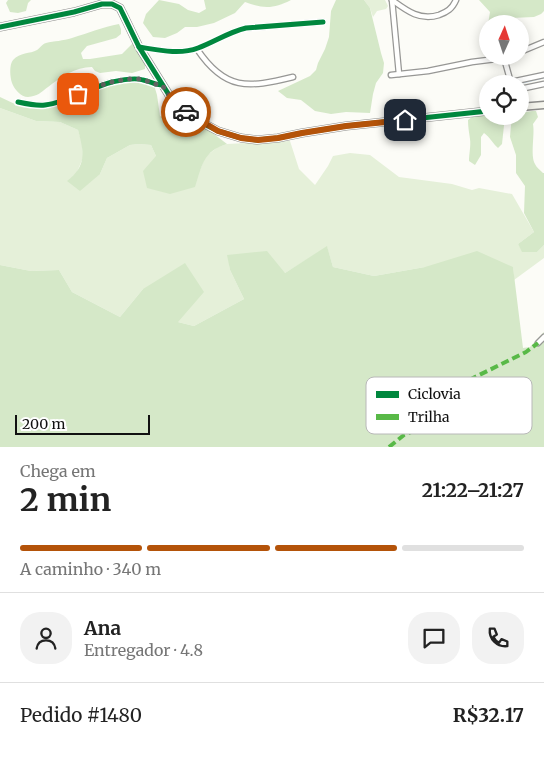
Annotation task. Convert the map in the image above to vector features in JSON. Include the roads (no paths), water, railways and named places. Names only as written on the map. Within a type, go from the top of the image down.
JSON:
[{"type":"street","points":[[392,0],[420,17],[448,12],[454,6],[456,0]]},
{"type":"street","points":[[392,0],[399,74]]},
{"type":"street","points":[[0,27],[114,2],[120,8],[139,47],[162,85],[183,110],[218,131],[241,138],[258,140],[278,138],[346,126],[479,112]]},
{"type":"street","points":[[139,47],[174,52],[197,49],[237,30],[246,28],[323,22]]},
{"type":"street","points":[[529,48],[544,42]]},
{"type":"street","points":[[197,49],[212,69],[229,80],[241,84],[256,85],[293,77]]},
{"type":"street","points":[[391,76],[479,61]]},
{"type":"street","points":[[529,79],[544,75]]},
{"type":"street","points":[[18,102],[45,105],[113,82],[132,79],[162,85]]},
{"type":"street","points":[[529,87],[544,84]]},
{"type":"street","points":[[529,106],[544,105]]},
{"type":"street","points":[[538,343],[544,337]]},
{"type":"waterway","points":[[529,82],[544,78]]}]
